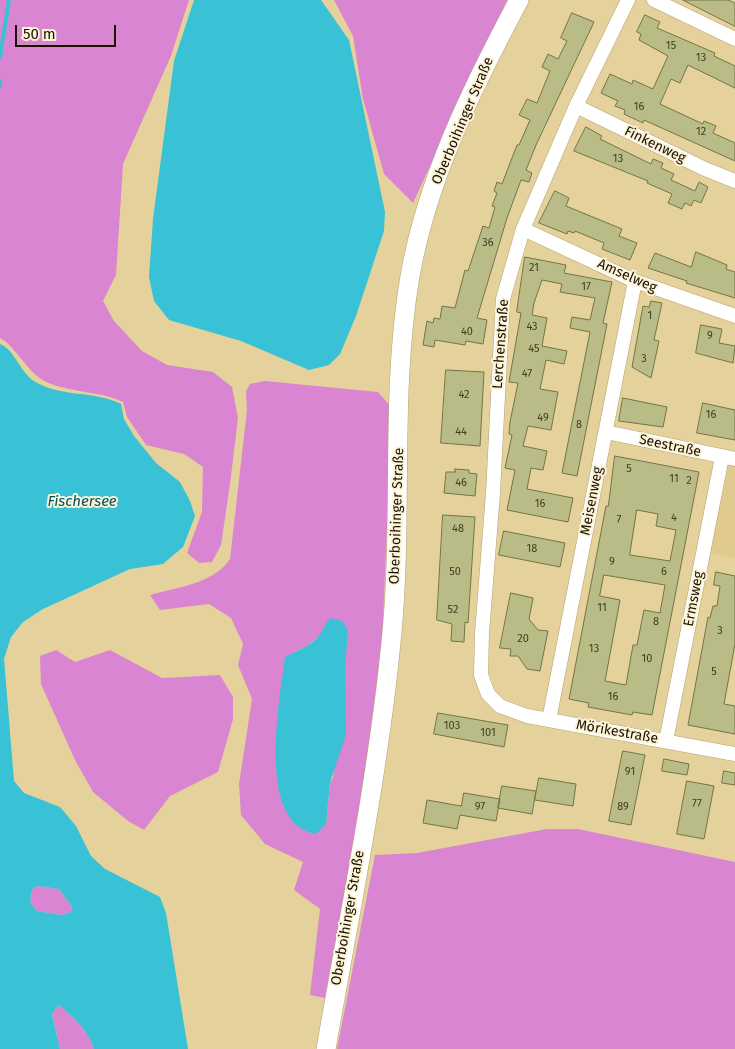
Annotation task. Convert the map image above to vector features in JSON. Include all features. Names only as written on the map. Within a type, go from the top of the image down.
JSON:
[{"type":"main road","name":"Oberboihinger Straße","points":[[326,1049],[368,807],[386,683],[396,569],[400,386],[404,318],[411,274],[425,214],[459,125],[519,0]]},
{"type":"street","name":"Lerchenstraße","points":[[500,706],[488,694],[481,675],[503,299],[523,229],[576,106],[628,0]]},
{"type":"street","points":[[654,0],[735,39]]},
{"type":"street","name":"Finkenweg","points":[[576,106],[705,169],[735,181]]},
{"type":"street","name":"Amselweg","points":[[523,229],[635,281],[735,316]]},
{"type":"street","name":"Meisenweg","points":[[548,720],[635,281]]},
{"type":"street","name":"Seestraße","points":[[606,432],[729,458]]},
{"type":"street","name":"Ermsweg","points":[[666,741],[729,458]]},
{"type":"street","name":"Mörikestraße","points":[[500,706],[527,716],[735,754]]},
{"type":"shaded area","points":[[0,0],[189,0],[171,56],[123,164],[116,275],[103,301],[114,321],[142,351],[167,365],[213,372],[232,387],[238,418],[221,545],[212,562],[199,563],[187,553],[202,512],[203,467],[184,454],[146,445],[127,417],[123,402],[103,395],[60,387],[41,379],[0,338]]},
{"type":"shaded area","points":[[334,0],[507,0],[413,203],[384,174],[363,99],[353,36]]},
{"type":"shaded area","points":[[265,381],[378,392],[392,408],[382,645],[359,816],[325,998],[310,995],[320,909],[294,890],[303,862],[265,844],[241,815],[239,784],[252,699],[238,665],[243,644],[231,618],[209,604],[160,610],[150,595],[183,587],[205,579],[223,567],[230,559],[247,410],[246,391],[250,384]],"holes":[[[348,630],[333,778],[330,783],[326,824],[285,657],[307,646],[318,637]]]},
{"type":"shaded area","points":[[729,463],[735,465],[735,558],[710,553]]},
{"type":"shaded area","points":[[56,650],[75,662],[110,650],[162,678],[220,675],[233,697],[233,719],[218,772],[170,796],[144,830],[128,821],[93,792],[75,760],[41,684],[40,656]]},
{"type":"shaded area","points":[[547,829],[578,829],[735,862],[735,1049],[337,1049],[375,855],[417,853]]},
{"type":"shaded area","points":[[37,886],[59,889],[72,907],[71,912],[62,915],[37,911],[30,902],[32,890]]},
{"type":"shaded area","points":[[58,1005],[80,1024],[94,1049],[60,1049],[52,1013]]},
{"type":"water","points":[[194,0],[321,0],[349,40],[385,212],[384,231],[356,316],[340,354],[329,365],[309,370],[241,341],[169,320],[154,301],[149,277],[153,219],[174,61]]},
{"type":"water","name":"Fischersee","points":[[0,344],[10,351],[29,377],[44,386],[55,390],[100,397],[121,404],[124,419],[134,436],[156,463],[180,482],[195,516],[183,547],[163,564],[130,569],[43,609],[23,622],[11,637],[4,659],[14,781],[24,793],[60,807],[76,826],[91,856],[105,869],[160,897],[166,913],[188,1049],[94,1049],[80,1024],[58,1005],[52,1014],[60,1049],[0,1049]],"holes":[[[37,886],[59,889],[72,907],[71,912],[62,915],[37,911],[30,902],[32,890]]]},
{"type":"water","points":[[331,618],[342,621],[348,630],[345,667],[346,734],[330,783],[326,824],[316,834],[297,825],[285,808],[278,785],[276,758],[277,729],[285,657],[306,646],[319,636]]},
{"type":"building","points":[[683,0],[728,0],[735,3],[735,26]]},
{"type":"building","points":[[572,13],[594,22],[536,145],[526,170],[532,173],[529,182],[521,180],[507,218],[477,318],[487,320],[483,344],[466,341],[465,345],[435,340],[434,347],[423,345],[427,321],[433,323],[434,318],[440,319],[442,306],[455,308],[465,270],[468,271],[483,226],[489,228],[495,207],[492,206],[497,193],[494,191],[497,182],[502,184],[517,145],[519,145],[530,120],[519,115],[527,99],[537,103],[550,71],[542,67],[548,54],[558,59],[567,41],[561,38]]},
{"type":"building","points":[[645,15],[660,22],[657,28],[715,53],[714,56],[735,66],[735,88],[688,65],[680,83],[671,79],[660,104],[703,124],[704,121],[716,126],[713,133],[735,143],[735,161],[644,120],[643,123],[624,114],[625,110],[615,106],[618,101],[601,93],[610,74],[632,84],[633,80],[653,89],[668,56],[639,40],[641,34],[637,32]]},
{"type":"building","points":[[586,127],[602,136],[600,139],[651,164],[653,159],[663,163],[661,168],[674,174],[671,180],[695,191],[699,182],[708,187],[701,203],[694,200],[691,206],[685,203],[682,209],[668,203],[672,194],[647,183],[648,181],[574,151]]},
{"type":"building","points":[[555,191],[569,198],[566,206],[622,229],[619,236],[637,243],[630,260],[602,249],[604,243],[575,231],[574,233],[568,231],[567,234],[539,223]]},
{"type":"building","points":[[696,252],[727,265],[726,269],[735,272],[735,298],[686,283],[687,281],[648,268],[655,253],[691,267]]},
{"type":"building","points":[[525,257],[566,265],[564,273],[612,282],[603,323],[607,324],[577,476],[562,473],[590,332],[570,328],[572,317],[590,320],[595,298],[560,292],[562,284],[542,280],[534,303],[532,315],[547,318],[542,346],[567,351],[564,364],[546,360],[540,389],[558,392],[551,430],[528,426],[523,446],[547,451],[543,470],[531,468],[527,489],[573,498],[568,522],[507,510],[515,470],[505,468],[512,435],[509,434],[510,422],[518,383],[509,382],[521,313],[517,312]]},
{"type":"building","points":[[651,301],[662,303],[654,340],[659,341],[651,378],[632,367],[643,306],[649,307]]},
{"type":"building","points":[[701,325],[722,329],[719,343],[735,346],[733,363],[696,353]]},
{"type":"building","points":[[446,370],[484,372],[480,446],[441,443]]},
{"type":"building","points":[[623,398],[667,407],[663,427],[619,421]]},
{"type":"building","points":[[703,403],[735,410],[735,440],[697,433]]},
{"type":"building","points":[[615,456],[699,472],[652,715],[633,712],[632,715],[588,707],[589,703],[569,699],[606,506],[608,506]],"holes":[[[637,510],[658,514],[656,526],[676,530],[670,561],[630,555]],[[604,575],[665,585],[660,613],[644,610],[637,645],[633,645],[626,685],[605,681],[620,600],[600,596]]]},
{"type":"building","points":[[455,469],[469,470],[469,473],[477,474],[475,496],[444,493],[446,472],[455,472]]},
{"type":"building","points":[[443,515],[475,517],[468,623],[465,622],[464,642],[451,641],[452,624],[437,620]]},
{"type":"building","points":[[504,531],[565,543],[560,567],[499,555]]},
{"type":"building","points":[[716,572],[735,576],[735,644],[724,704],[735,706],[735,734],[688,725],[708,617],[710,618],[713,606],[717,606],[720,586],[714,585]]},
{"type":"building","points":[[511,593],[533,598],[529,619],[538,630],[548,631],[540,671],[527,669],[518,656],[510,656],[511,649],[500,648]]},
{"type":"building","points":[[438,713],[508,725],[504,747],[434,734]]},
{"type":"building","points":[[623,751],[645,755],[631,825],[609,821]]},
{"type":"building","points":[[664,759],[689,764],[687,775],[662,771]]},
{"type":"building","points":[[724,771],[735,773],[735,785],[722,783]]},
{"type":"building","points":[[539,778],[576,784],[573,806],[535,800]]},
{"type":"building","points":[[687,781],[714,786],[704,839],[677,834]]},
{"type":"building","points":[[502,786],[536,791],[532,814],[498,808]]},
{"type":"building","points":[[464,793],[500,799],[496,821],[460,815],[457,829],[423,823],[427,800],[461,806]]},
{"type":"waterway","points":[[0,57],[9,0]]},
{"type":"waterway","points":[[0,81],[0,86]]}]
